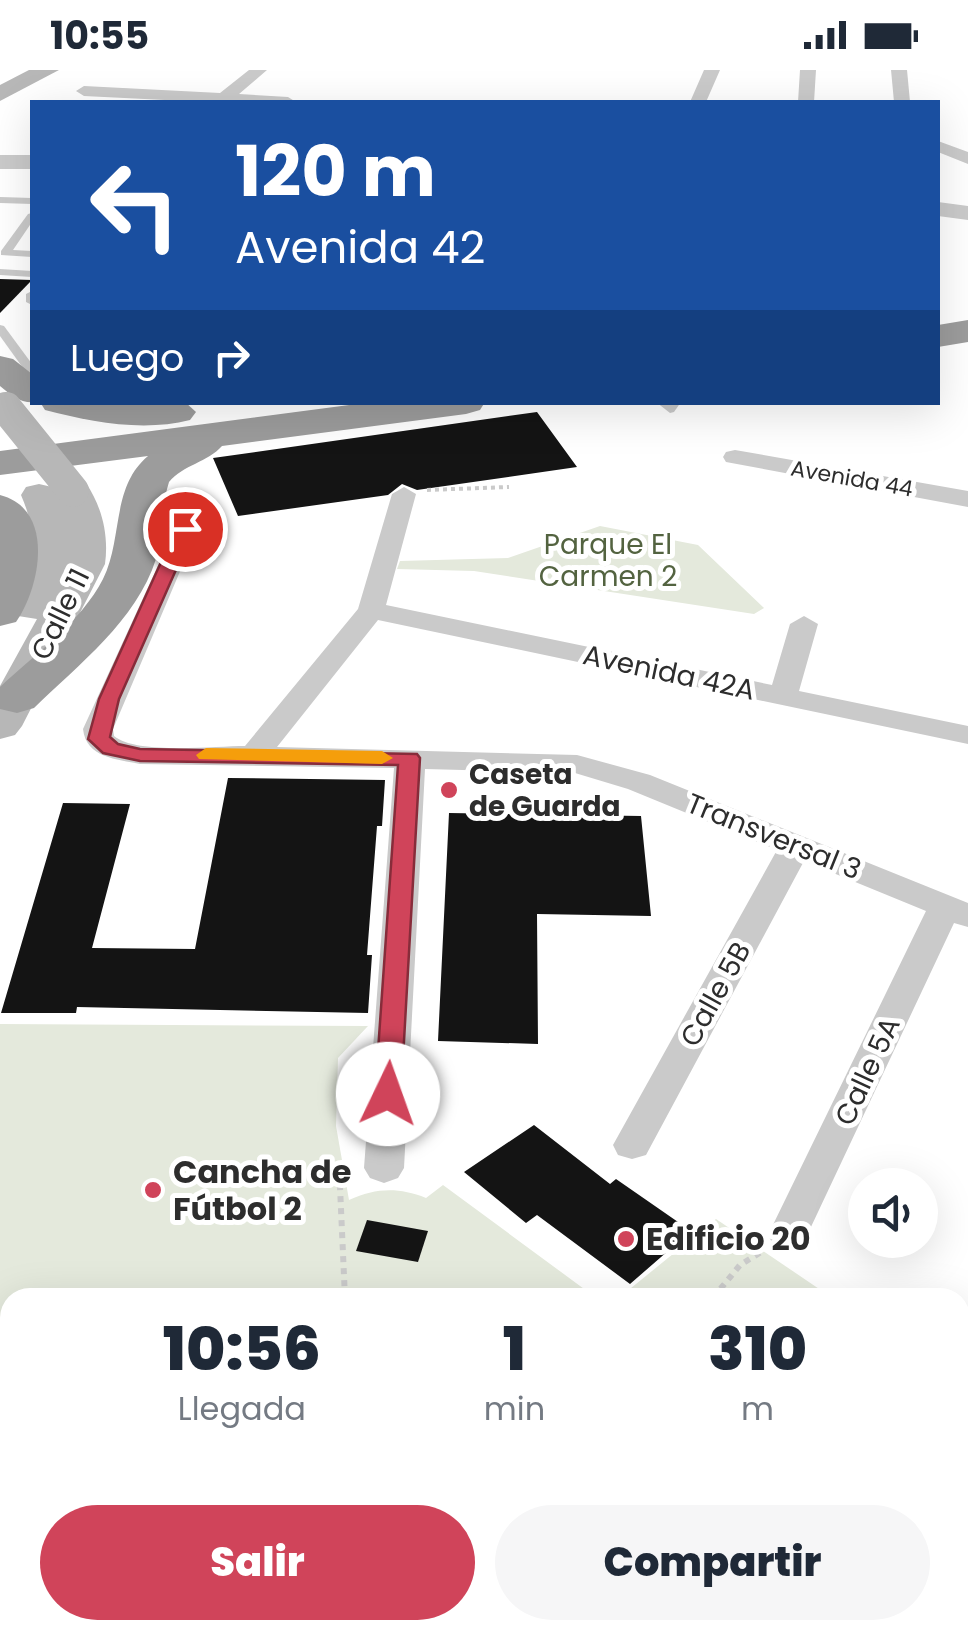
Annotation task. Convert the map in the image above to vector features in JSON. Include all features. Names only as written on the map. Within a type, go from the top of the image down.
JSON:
[{"type":"highway","points":[[940,306],[968,301]]},
{"type":"highway","points":[[940,318],[968,314]]},
{"type":"highway","points":[[940,336],[968,331]]},
{"type":"highway","points":[[940,346],[968,342]]},
{"type":"highway","points":[[0,367],[29,413]]},
{"type":"highway","points":[[6,694],[80,636],[126,578],[146,484],[156,467],[239,421],[294,405]]},
{"type":"highway","points":[[425,408],[446,405]]},
{"type":"highway","points":[[0,463],[239,421],[454,405]]},
{"type":"highway","points":[[29,413],[111,412],[239,421]]},
{"type":"highway","points":[[29,413],[239,421]]},
{"type":"highway","points":[[0,612],[16,556],[10,524],[37,498]]},
{"type":"main road","points":[[0,81],[22,70]]},
{"type":"main road","points":[[0,94],[47,70]]},
{"type":"main road","name":"Calle 11","points":[[6,694],[86,564],[90,546],[87,521],[37,498],[29,413]]},
{"type":"street","points":[[225,70],[256,72]]},
{"type":"street","points":[[699,100],[712,70]]},
{"type":"street","points":[[806,100],[808,70]]},
{"type":"street","points":[[898,70],[902,100]]},
{"type":"street","points":[[223,100],[256,72]]},
{"type":"street","points":[[84,91],[208,100]]},
{"type":"street","points":[[940,147],[968,159]]},
{"type":"street","points":[[0,166],[30,165]]},
{"type":"street","points":[[940,209],[968,213]]},
{"type":"street","name":"Avenida 44","points":[[735,457],[968,499]]},
{"type":"street","points":[[254,754],[370,610],[404,494]]},
{"type":"street","name":"Transversal 3","points":[[178,500],[185,529],[109,699],[98,730],[104,744],[140,755],[254,754],[577,764],[638,782],[956,911]]},
{"type":"street","name":"Avenida 42A","points":[[370,610],[968,735]]},
{"type":"street","points":[[783,696],[804,624]]},
{"type":"street","points":[[384,1168],[410,758]]},
{"type":"street","name":"Calle 5B","points":[[632,1145],[797,844]]},
{"type":"street","name":"Calle 5A","points":[[788,1235],[956,911]]},
{"type":"lane","points":[[0,200],[30,201]]},
{"type":"lane","points":[[30,219],[5,253],[30,254]]},
{"type":"lane","points":[[0,262],[30,264]]},
{"type":"lane","points":[[0,272],[30,274]]},
{"type":"lane","points":[[0,328],[30,369]]},
{"type":"path","points":[[404,494],[509,487]]},
{"type":"path","points":[[345,1288],[340,1188],[352,1172],[384,1168]]},
{"type":"path","points":[[721,1288],[740,1264],[788,1235]]},
{"type":"green space","name":"Parque El Carmen 2","points":[[600,526],[698,545],[764,608],[754,614],[474,571],[397,569],[400,561],[508,558]]},
{"type":"green space","points":[[0,1024],[368,1026],[338,1058],[336,1126],[349,1200],[387,1190],[426,1198],[443,1185],[583,1288],[0,1288]]},
{"type":"green space","points":[[716,1219],[818,1288],[631,1288]]},
{"type":"building","points":[[0,279],[30,280],[30,282],[0,313]]},
{"type":"building","points":[[537,412],[577,467],[417,490],[402,484],[388,495],[238,516],[213,458]]},
{"type":"building","points":[[228,778],[385,780],[382,826],[377,826],[367,955],[372,955],[368,1013],[77,1007],[76,1013],[1,1013],[63,803],[130,804],[92,948],[195,949]]},
{"type":"building","points":[[449,813],[641,816],[651,916],[537,914],[538,1044],[438,1041]]},
{"type":"building","points":[[534,1125],[610,1184],[616,1179],[691,1231],[630,1284],[537,1215],[526,1223],[464,1172]]},
{"type":"building","points":[[367,1220],[428,1231],[418,1262],[356,1251]]},
{"type":"slow traffic","points":[[206,755],[382,758]]},
{"type":"place","name":"Caseta de Guarda","points":[[449,790]]},
{"type":"place","name":"Cancha de Fútbol 2","points":[[153,1190]]},
{"type":"place","name":"Edificio 20","points":[[626,1239]]},
{"type":"route","points":[[185,529],[109,699],[98,730],[99,739],[111,748],[140,755],[410,758],[388,1094]]}]
